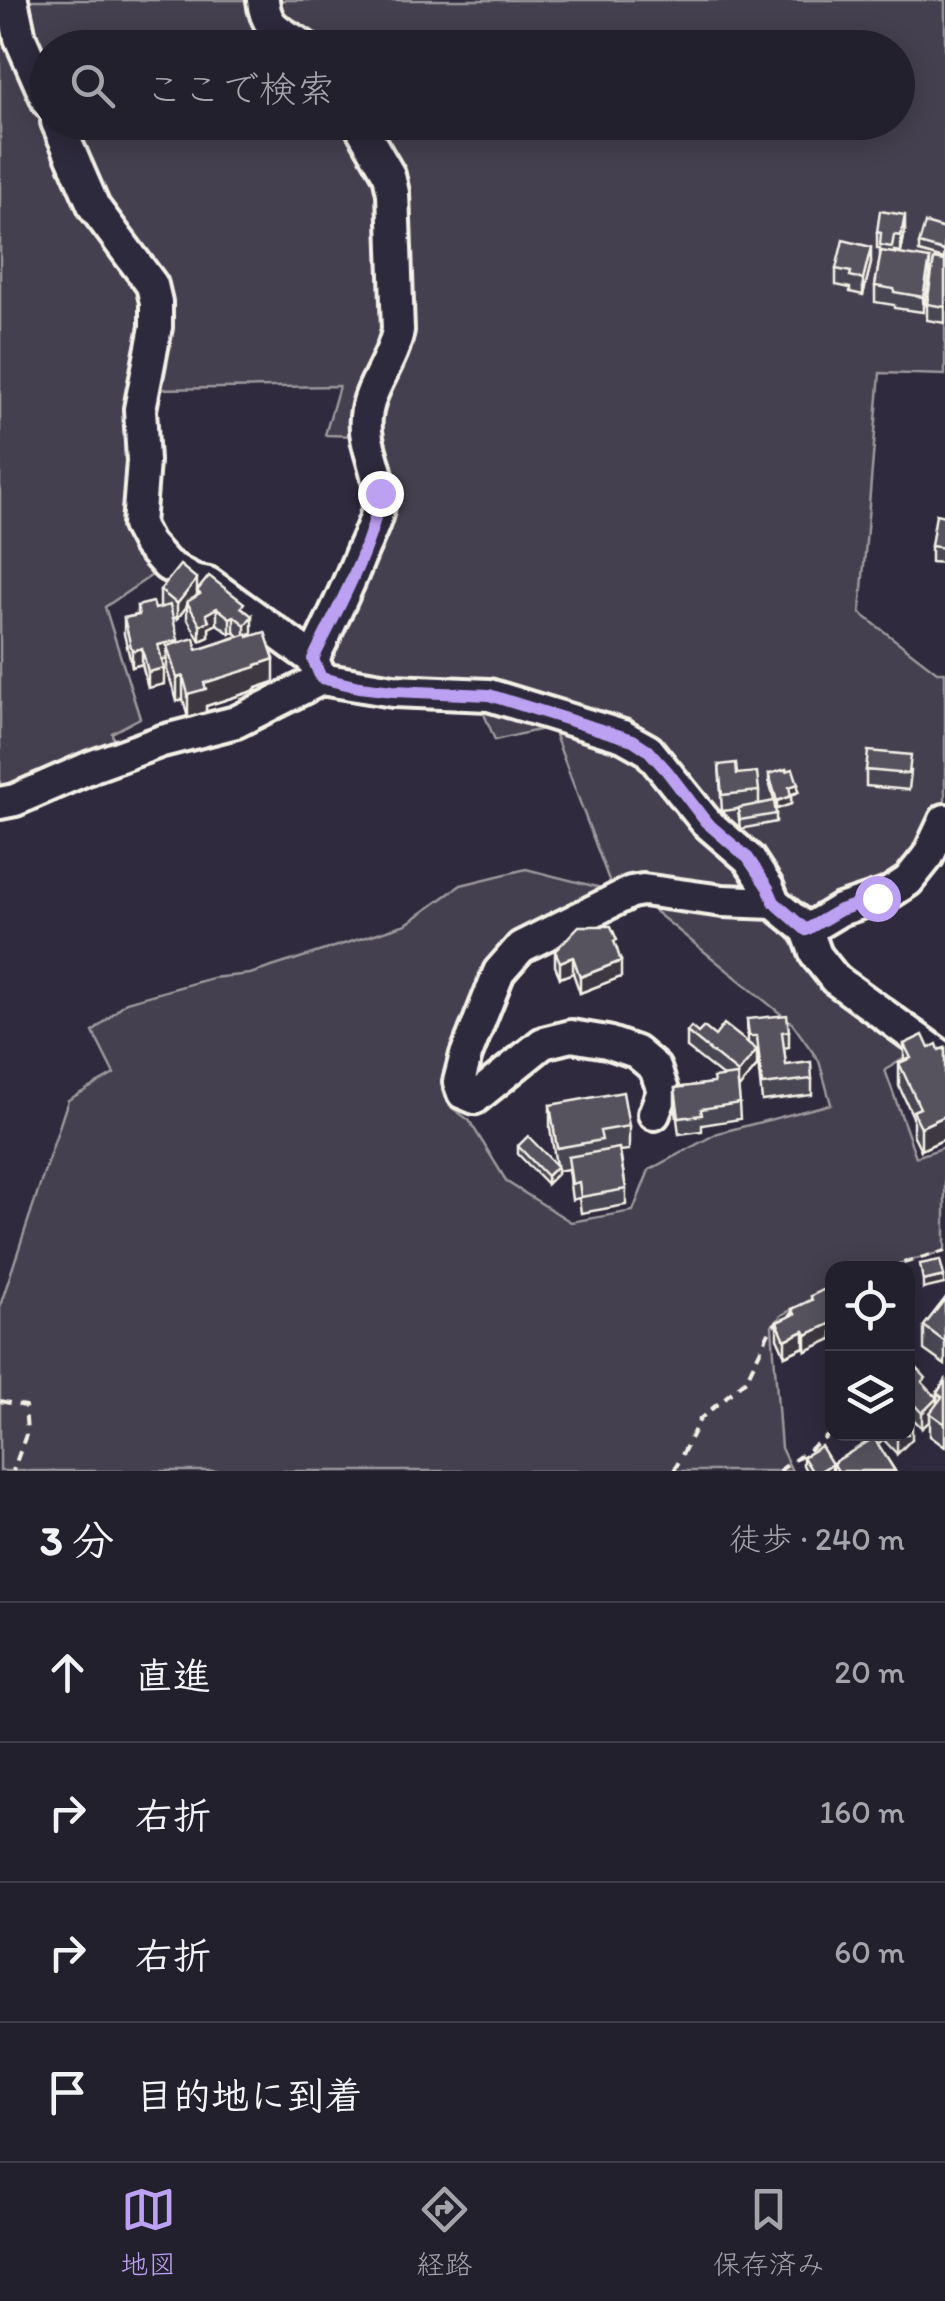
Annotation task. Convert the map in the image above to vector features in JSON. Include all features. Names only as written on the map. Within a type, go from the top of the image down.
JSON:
[{"type":"street","points":[[12,0],[20,38],[30,61]]},
{"type":"street","points":[[263,0],[269,24],[278,30]]},
{"type":"street","points":[[65,140],[94,207],[154,293],[156,327],[140,409],[144,461],[138,525],[148,544],[167,564],[193,580],[208,583],[317,669],[359,687],[489,695],[633,740],[667,771],[706,822],[748,858],[774,902],[806,930],[816,955],[835,980],[945,1059]]},
{"type":"street","points":[[0,803],[162,741],[236,722],[317,669],[377,514],[380,493],[366,417],[374,390],[395,348],[398,330],[392,192],[389,176],[368,140]]},
{"type":"street","points":[[806,930],[840,910],[888,894],[908,880],[928,856],[945,820]]},
{"type":"street","points":[[654,1114],[663,1091],[655,1068],[636,1052],[571,1036],[544,1043],[475,1098],[463,1094],[459,1082],[466,1055],[499,972],[521,947],[631,892],[774,902]]},
{"type":"path","points":[[915,1262],[945,1251]]},
{"type":"path","points":[[674,1471],[700,1420],[746,1380],[772,1326],[802,1309]]},
{"type":"path","points":[[0,1401],[25,1406],[26,1432],[13,1471]]},
{"type":"path","points":[[780,1471],[825,1438]]},
{"type":"shaded area","points":[[0,0],[257,0],[284,30],[30,30],[30,140],[363,140],[383,176],[393,330],[360,436],[325,435],[339,386],[156,389],[144,519],[164,567],[105,607],[140,718],[112,733],[116,752],[0,808]]},
{"type":"shaded area","points":[[267,0],[945,0],[945,375],[880,373],[860,613],[937,672],[945,672],[945,810],[907,872],[804,916],[641,737],[322,672],[381,514],[371,437],[401,261],[368,140],[915,140],[915,30],[295,30]]},
{"type":"shaded area","points":[[485,700],[636,747],[762,891],[649,881],[489,970],[442,1091],[452,1108],[469,1120],[507,1182],[571,1222],[633,1211],[649,1170],[718,1133],[831,1104],[819,1061],[792,1023],[641,900],[770,916],[826,984],[918,1050],[885,1070],[916,1157],[945,1147],[945,1251],[909,1261],[825,1261],[825,1292],[782,1315],[772,1326],[781,1448],[792,1471],[0,1471],[0,1306],[68,1100],[114,1074],[93,1032],[126,1002],[212,978],[250,974],[406,924],[461,885],[526,869],[613,891],[552,727],[495,740],[482,709]]},
{"type":"building","points":[[880,211],[905,215],[901,236],[894,235],[892,247],[880,245]]},
{"type":"building","points":[[925,223],[945,229],[944,251],[919,244]]},
{"type":"building","points":[[843,240],[871,247],[863,279],[836,269]]},
{"type":"building","points":[[881,251],[930,259],[923,297],[875,286]]},
{"type":"building","points":[[934,259],[945,261],[945,307],[927,304]]},
{"type":"building","points":[[936,514],[945,516],[945,548],[931,546]]},
{"type":"building","points":[[180,565],[197,579],[177,604],[160,590]]},
{"type":"building","points":[[209,576],[244,603],[241,607],[252,616],[245,625],[217,608],[206,614],[209,621],[200,625],[187,602],[200,594],[197,591]]},
{"type":"building","points":[[153,602],[155,609],[170,605],[178,640],[158,645],[164,668],[148,672],[142,648],[132,651],[124,618],[139,615],[137,606]]},
{"type":"building","points":[[265,632],[274,659],[204,683],[206,689],[188,694],[183,676],[177,678],[167,646],[194,638],[197,650]]},
{"type":"building","points":[[868,751],[911,755],[909,774],[866,770]]},
{"type":"building","points":[[736,763],[737,774],[757,772],[759,791],[722,795],[719,765]]},
{"type":"building","points":[[793,769],[798,784],[789,787],[791,796],[777,801],[769,774]]},
{"type":"building","points":[[774,801],[776,814],[740,820],[738,808]]},
{"type":"building","points":[[579,926],[611,926],[621,961],[580,977],[573,957],[560,962],[555,951]]},
{"type":"building","points":[[787,1015],[789,1031],[782,1032],[786,1065],[811,1062],[812,1079],[762,1085],[757,1036],[749,1036],[747,1019]]},
{"type":"building","points":[[724,1024],[757,1050],[738,1073],[687,1032],[691,1027],[698,1033],[704,1027],[715,1036]]},
{"type":"building","points":[[923,1035],[929,1048],[937,1044],[939,1050],[945,1048],[945,1116],[921,1127],[913,1111],[920,1108],[899,1063],[911,1058],[904,1044]]},
{"type":"building","points":[[737,1075],[740,1103],[701,1109],[702,1115],[679,1118],[675,1088],[714,1083],[713,1078]]},
{"type":"building","points":[[623,1092],[629,1126],[600,1131],[602,1140],[557,1148],[550,1105]]},
{"type":"building","points":[[528,1136],[557,1166],[547,1176],[518,1146]]},
{"type":"building","points":[[619,1148],[626,1189],[581,1197],[579,1182],[572,1184],[568,1157]]},
{"type":"building","points":[[940,1260],[944,1276],[923,1281],[920,1264]]},
{"type":"building","points":[[825,1289],[825,1326],[785,1340],[777,1322],[795,1314],[792,1309],[812,1300],[811,1296]]},
{"type":"building","points":[[945,1299],[945,1342],[924,1326]]},
{"type":"building","points":[[915,1366],[926,1378],[922,1382],[937,1398],[922,1413],[915,1406]]},
{"type":"building","points":[[945,1381],[945,1424],[930,1413],[942,1397],[937,1393]]},
{"type":"building","points":[[869,1441],[876,1441],[895,1471],[838,1471],[833,1463]]},
{"type":"building","points":[[821,1446],[832,1464],[812,1471],[803,1457]]},
{"type":"route","points":[[380,493],[377,514],[313,659],[321,678],[393,691],[489,695],[633,740],[667,771],[706,822],[748,858],[780,910],[806,930],[840,910],[877,898]]}]
